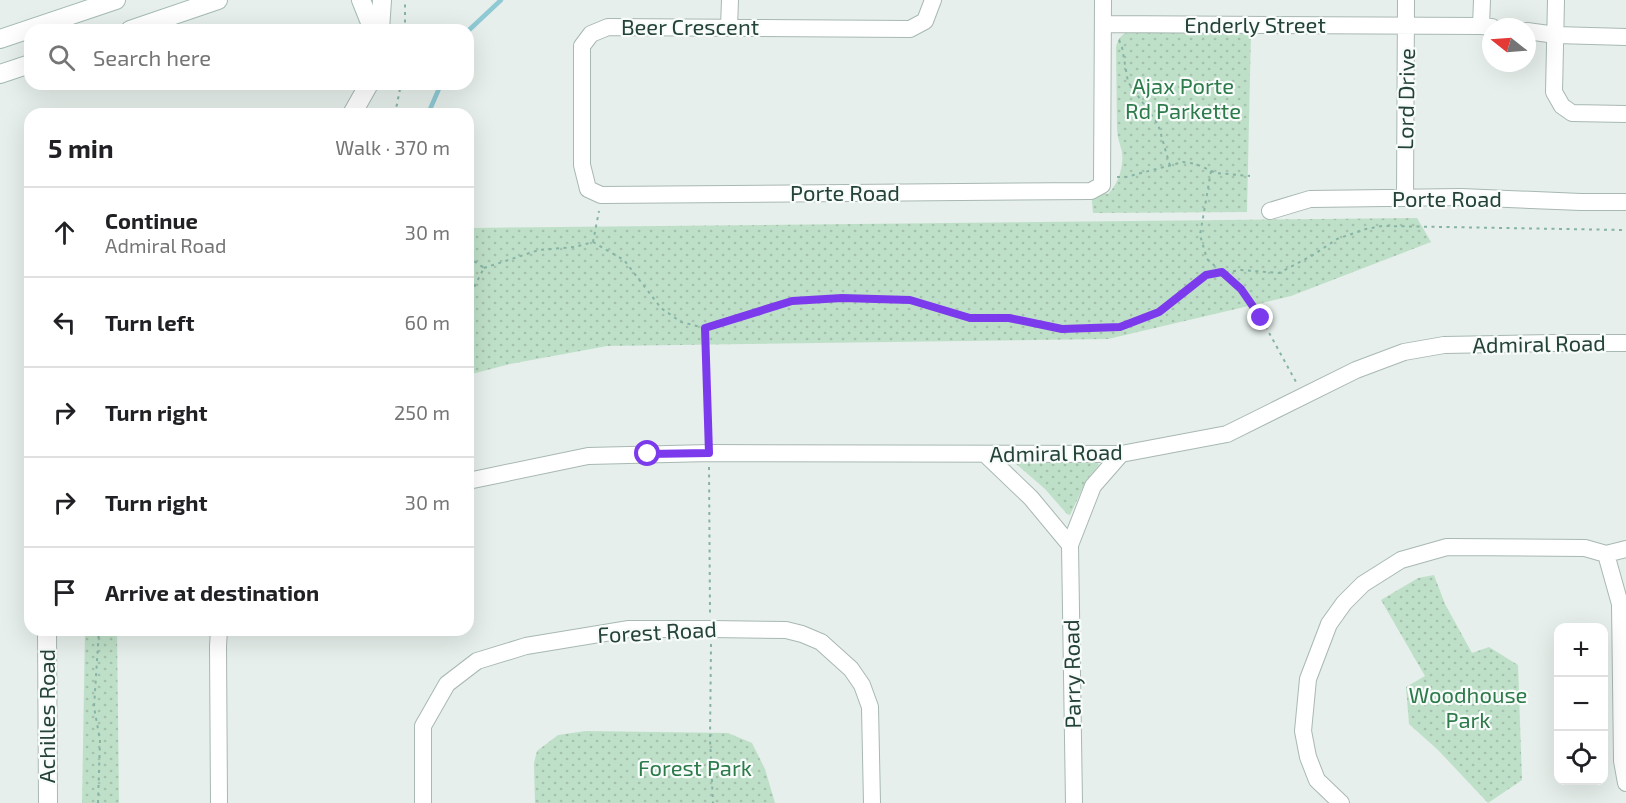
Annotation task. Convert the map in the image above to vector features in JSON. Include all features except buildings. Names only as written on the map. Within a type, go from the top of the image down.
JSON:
[{"type":"main road","points":[[45,24],[116,0]]},
{"type":"main road","points":[[148,24],[218,0]]},
{"type":"main road","points":[[361,0],[371,24]]},
{"type":"main road","points":[[380,24],[381,0]]},
{"type":"main road","points":[[0,39],[24,31]]},
{"type":"main road","points":[[0,74],[24,66]]},
{"type":"main road","points":[[355,108],[366,90]]},
{"type":"main road","name":"Achilles Road","points":[[47,636],[48,803]]},
{"type":"street","points":[[729,27],[730,0]]},
{"type":"street","name":"Beer Crescent","points":[[588,189],[582,165],[582,46],[591,34],[608,27],[910,29],[925,21],[933,0]]},
{"type":"street","points":[[1103,0],[1111,24],[1108,181]]},
{"type":"street","name":"Lord Drive","points":[[1405,198],[1406,0]]},
{"type":"street","points":[[1482,0],[1485,18]]},
{"type":"street","points":[[1556,0],[1554,92],[1562,106],[1572,113],[1626,114]]},
{"type":"street","name":"Enderly Street","points":[[1111,24],[1482,26]]},
{"type":"street","points":[[1536,32],[1626,37]]},
{"type":"street","name":"Porte Road","points":[[588,189],[601,195],[1091,191],[1108,181]]},
{"type":"street","name":"Porte Road","points":[[1270,211],[1310,199],[1461,197],[1626,202]]},
{"type":"street","name":"Admiral Road","points":[[474,481],[588,456],[709,453],[1121,454],[1227,434],[1356,370],[1404,352],[1444,345],[1626,343]]},
{"type":"street","points":[[985,454],[1031,498],[1070,545]]},
{"type":"street","name":"Parry Road","points":[[1074,803],[1070,545],[1093,486],[1121,454]]},
{"type":"street","points":[[1341,803],[1317,780],[1308,757],[1303,731],[1308,679],[1329,624],[1344,603],[1363,584],[1401,560],[1447,548],[1585,548],[1606,554],[1626,549]]},
{"type":"street","points":[[1606,554],[1620,604],[1623,689],[1622,761],[1626,783]]},
{"type":"street","name":"Forest Road","points":[[423,803],[423,726],[447,684],[477,661],[526,646],[629,629],[748,629],[786,630],[802,634],[821,642],[851,669],[862,685],[870,707],[872,803]]},
{"type":"street","points":[[219,636],[219,803]]},
{"type":"path","points":[[405,0],[405,24]]},
{"type":"path","points":[[1111,24],[1122,47],[1128,82],[1158,124],[1170,166]]},
{"type":"path","points":[[396,108],[400,90]]},
{"type":"path","points":[[1108,181],[1183,162],[1196,164],[1216,173],[1250,176]]},
{"type":"path","points":[[1211,171],[1200,235],[1208,259],[1241,289],[1261,318],[1296,382]]},
{"type":"path","points":[[592,242],[600,208]]},
{"type":"path","points":[[474,287],[484,268],[539,250],[575,247],[592,242],[624,260],[661,308],[681,322],[705,328],[792,301],[842,298],[910,300],[970,318],[1009,318],[1062,329],[1120,327],[1159,312],[1206,275],[1241,270],[1279,273],[1337,239],[1366,229],[1382,226],[1626,230]]},
{"type":"path","points":[[474,261],[484,268]]},
{"type":"path","points":[[705,328],[709,453]]},
{"type":"path","points":[[98,803],[100,740],[94,706],[99,636]]},
{"type":"green space","name":"Ajax Porte Rd Parkette","points":[[1251,31],[1247,212],[1093,213],[1091,191],[1108,194],[1117,180],[1122,163],[1117,127],[1116,47],[1120,37],[1129,32]]},
{"type":"green space","points":[[1417,218],[1431,242],[1291,296],[1108,339],[607,346],[510,364],[474,373],[474,228]]},
{"type":"green space","points":[[1094,461],[1099,465],[1087,479],[1070,515],[1014,462]]},
{"type":"green space","name":"Woodhouse Park","points":[[1434,575],[1445,604],[1472,653],[1489,647],[1518,665],[1522,780],[1488,803],[1438,750],[1409,724],[1406,687],[1425,676],[1381,600],[1418,578]]},
{"type":"green space","points":[[85,636],[117,636],[119,803],[82,803]]},
{"type":"green space","name":"Forest Park","points":[[586,731],[728,733],[752,743],[765,769],[775,803],[535,803],[534,763],[537,751],[558,735]]},
{"type":"waterway","points":[[474,25],[501,0]]},
{"type":"waterway","points":[[431,108],[438,90]]},
{"type":"route","points":[[648,454],[709,453],[705,328],[792,301],[842,298],[910,300],[970,318],[1009,318],[1062,329],[1120,327],[1159,312],[1206,275],[1222,272],[1241,289],[1261,318]]}]
